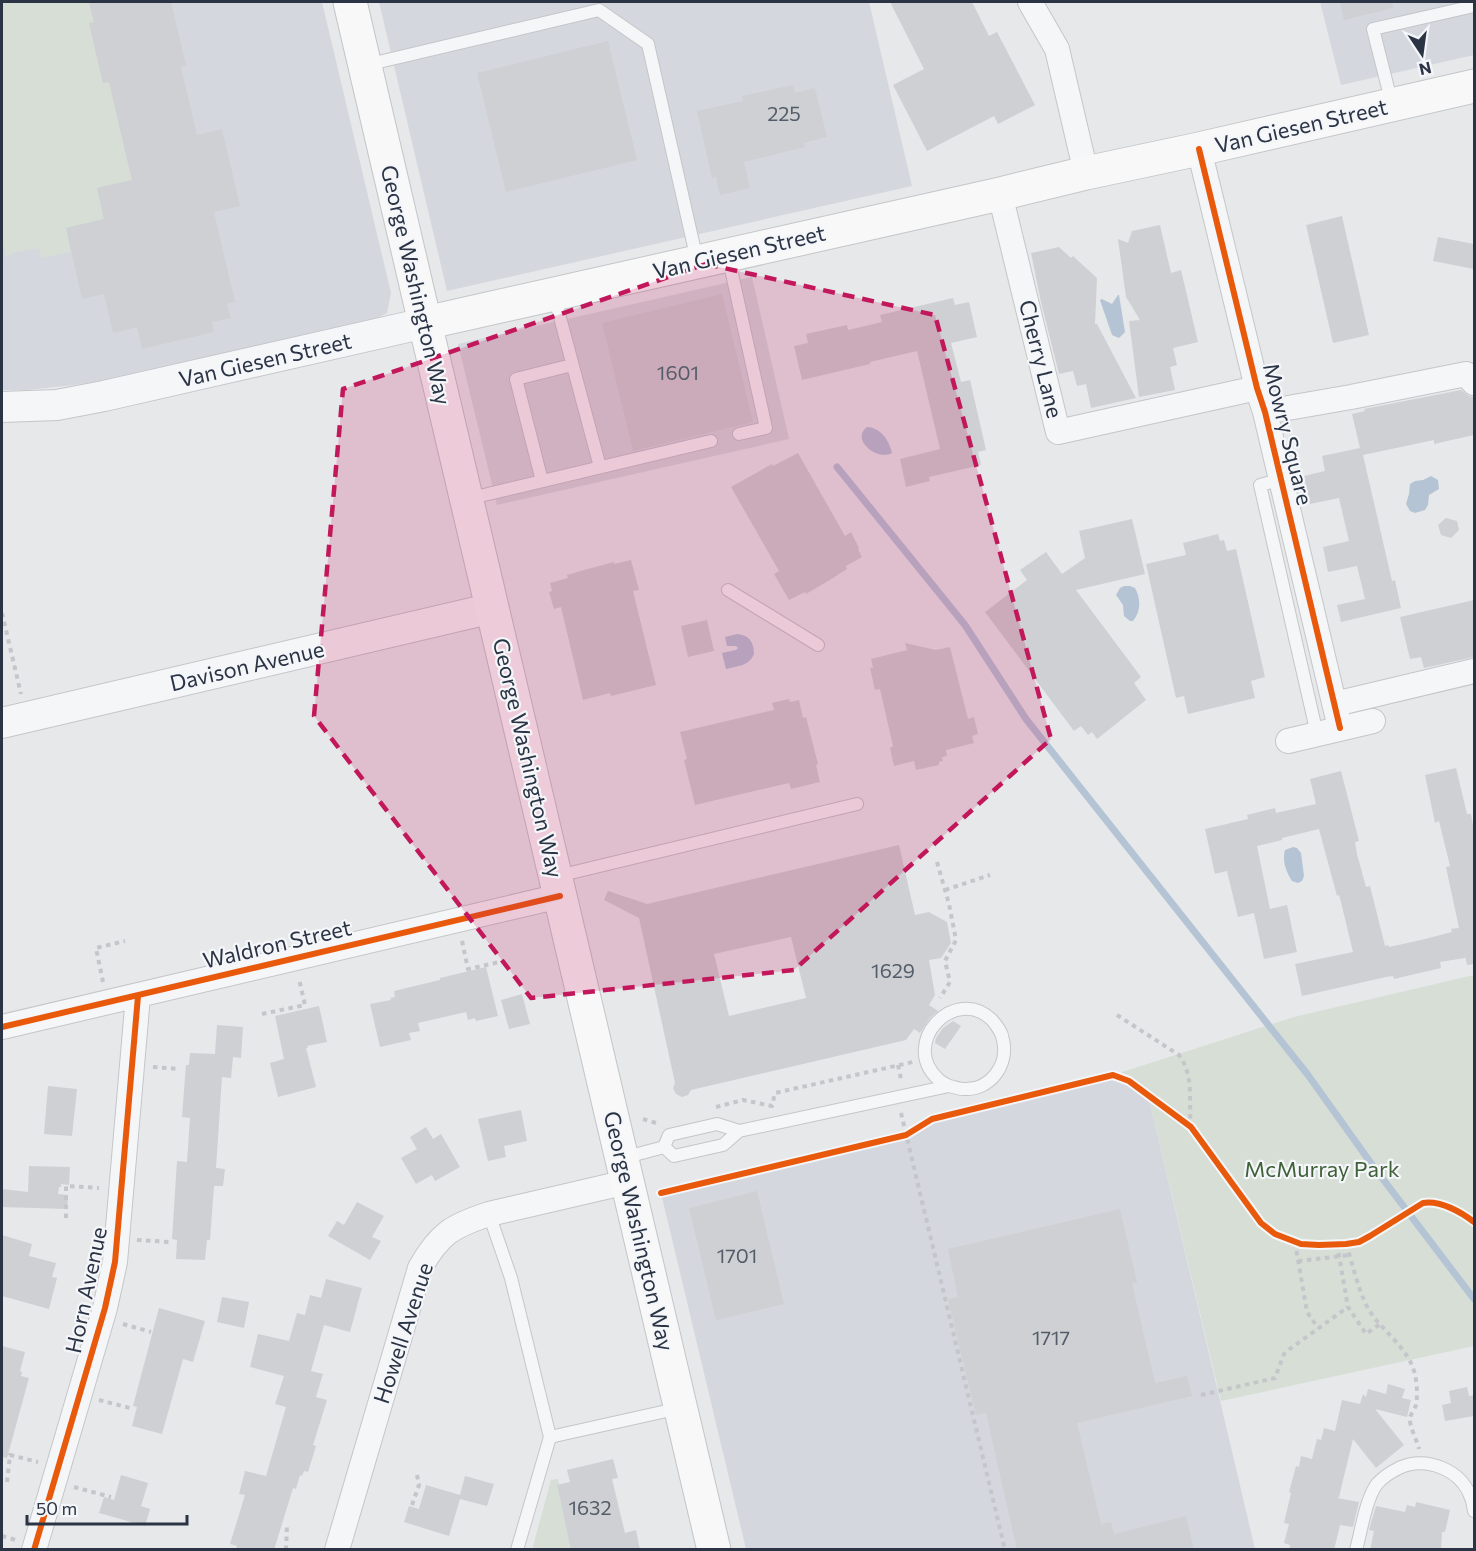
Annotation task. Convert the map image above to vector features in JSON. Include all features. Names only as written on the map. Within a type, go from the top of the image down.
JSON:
[{"type":"main road","name":"George Washington Way","points":[[351,2],[714,1550]]},
{"type":"main road","name":"Van Giesen Street","points":[[425,323],[1474,86]]},
{"type":"street","points":[[1030,2],[1056,50],[1086,173]]},
{"type":"street","name":"Mowry Square","points":[[1200,149],[1281,479],[1295,589],[1335,704],[1340,728]]},
{"type":"street","name":"Cherry Lane","points":[[1000,194],[1058,432],[1257,388]]},
{"type":"street","name":"Van Giesen Street","points":[[2,407],[57,405],[104,396],[425,323]]},
{"type":"street","name":"Mowry Square","points":[[1266,412],[1466,374],[1474,383]]},
{"type":"street","name":"Davison Avenue","points":[[2,723],[493,609]]},
{"type":"street","points":[[1335,704],[1474,671]]},
{"type":"street","points":[[1288,741],[1373,720]]},
{"type":"street","name":"Waldron Street","points":[[2,1027],[138,996],[558,886]]},
{"type":"street","name":"Horn Avenue","points":[[25,1545],[105,1308],[115,1263],[138,996]]},
{"type":"street","name":"Howell Avenue","points":[[337,1550],[420,1268],[431,1249],[442,1237],[472,1220],[624,1170]]},
{"type":"lane","points":[[1392,105],[1373,29],[1474,6],[1473,2]]},
{"type":"lane","points":[[365,65],[599,10],[648,44],[697,262]]},
{"type":"lane","points":[[728,255],[766,428],[739,434]]},
{"type":"lane","points":[[554,294],[600,467]]},
{"type":"lane","points":[[542,481],[516,380],[572,365]]},
{"type":"lane","points":[[467,500],[711,441]]},
{"type":"lane","points":[[1295,589],[1317,734]]},
{"type":"lane","points":[[728,590],[818,645]]},
{"type":"lane","points":[[558,886],[857,804]]},
{"type":"lane","points":[[664,1147],[675,1156],[723,1145],[739,1131],[950,1086],[963,1089],[976,1088],[989,1082],[998,1072],[1005,1048],[1003,1036],[997,1025],[987,1016],[976,1011],[963,1009],[951,1012],[940,1018],[930,1029],[925,1055],[929,1068],[938,1079],[950,1086]]},
{"type":"lane","points":[[624,1170],[664,1147],[669,1135],[717,1124],[739,1131]]},
{"type":"lane","points":[[489,1214],[511,1278],[550,1437],[517,1550]]},
{"type":"lane","points":[[550,1437],[681,1408]]},
{"type":"lane","points":[[1356,1550],[1371,1494],[1383,1478],[1408,1464],[1433,1464],[1448,1470],[1471,1496],[1474,1511]]},
{"type":"path","points":[[2,613],[22,700]]},
{"type":"path","points":[[935,1006],[950,982],[945,961],[956,940],[937,862]]},
{"type":"path","points":[[945,890],[990,875]]},
{"type":"path","points":[[461,938],[468,969],[504,961]]},
{"type":"path","points":[[103,982],[96,948],[125,941]]},
{"type":"path","points":[[262,1014],[304,1005],[298,975]]},
{"type":"path","points":[[1116,1015],[1179,1055],[1185,1064],[1190,1085],[1191,1127]]},
{"type":"path","points":[[710,1109],[743,1100],[772,1106],[776,1093],[913,1062],[914,1054]]},
{"type":"path","points":[[898,1065],[902,1083]]},
{"type":"path","points":[[150,1066],[180,1069]]},
{"type":"path","points":[[901,1112],[1005,1550]]},
{"type":"path","points":[[643,1119],[656,1123],[667,1120]]},
{"type":"path","points":[[1182,1120],[1198,1136]]},
{"type":"path","points":[[894,1138],[915,1130]]},
{"type":"path","points":[[66,1218],[66,1186],[103,1188]]},
{"type":"path","points":[[1285,1238],[1298,1243],[1298,1261],[1307,1312],[1318,1328]]},
{"type":"path","points":[[136,1240],[170,1242]]},
{"type":"path","points":[[1328,1245],[1349,1243],[1350,1255],[1364,1301],[1371,1314],[1406,1354],[1414,1369],[1417,1395],[1410,1418],[1422,1463]]},
{"type":"path","points":[[1337,1244],[1348,1308],[1366,1334],[1380,1324]]},
{"type":"path","points":[[1298,1261],[1350,1255]]},
{"type":"path","points":[[1201,1395],[1275,1378],[1287,1351],[1348,1308]]},
{"type":"path","points":[[121,1323],[151,1332]]},
{"type":"path","points":[[98,1400],[130,1408]]},
{"type":"path","points":[[7,1482],[10,1455],[39,1462]]},
{"type":"path","points":[[412,1505],[419,1485],[417,1475]]},
{"type":"path","points":[[72,1487],[111,1497]]},
{"type":"path","points":[[286,1550],[287,1525]]},
{"type":"path","points":[[2,1536],[25,1545]]},
{"type":"highlighted area","points":[[706,264],[935,315],[1051,739],[794,970],[531,998],[314,716],[343,389]]},
{"type":"shaded area","points":[[2,2],[322,2],[391,293],[387,313],[376,319],[112,379],[27,390],[2,390]]},
{"type":"shaded area","points":[[379,2],[869,2],[912,186],[447,291]]},
{"type":"shaded area","points":[[1320,2],[1474,2],[1474,55],[1341,85]]},
{"type":"shaded area","points":[[752,277],[789,439],[497,505],[458,344]]},
{"type":"shaded area","points":[[1113,1075],[1148,1095],[1255,1549],[746,1549],[661,1193],[906,1135],[932,1119]]},
{"type":"green space","points":[[2,2],[89,2],[94,22],[89,23],[103,83],[109,82],[132,180],[97,188],[104,219],[66,228],[71,252],[41,258],[39,248],[12,253],[6,258],[2,238]]},
{"type":"green space","name":"McMurray Park","points":[[1474,975],[1474,1346],[1221,1401],[1148,1095],[1113,1075],[1294,1017]]},
{"type":"green space","points":[[558,1479],[559,1485],[557,1486],[571,1549],[532,1550],[551,1480]]},
{"type":"water","points":[[1118,295],[1125,332],[1119,338],[1112,335],[1100,300],[1112,304]]},
{"type":"water","points":[[867,427],[884,436],[892,453],[880,454],[868,448],[862,438]]},
{"type":"water","points":[[1431,476],[1438,480],[1439,489],[1429,495],[1425,510],[1415,513],[1410,511],[1406,504],[1410,484]]},
{"type":"water","points":[[1124,586],[1135,588],[1138,596],[1139,609],[1133,621],[1124,616],[1123,605],[1116,595]]},
{"type":"water","points":[[737,634],[750,640],[754,654],[746,663],[726,669],[722,653],[738,648],[727,646],[725,637]]},
{"type":"water","points":[[1293,847],[1301,853],[1304,876],[1298,883],[1292,881],[1284,862],[1285,850]]},
{"type":"building","points":[[89,2],[171,2],[186,65],[181,67],[197,135],[222,129],[240,206],[214,212],[235,302],[227,304],[231,318],[212,322],[214,332],[142,349],[137,327],[113,333],[104,294],[82,299],[66,228],[104,219],[97,188],[132,180],[109,82],[103,83],[89,23],[94,22]]},
{"type":"building","points":[[890,2],[972,2],[989,36],[997,32],[1035,105],[998,124],[994,116],[927,151],[893,85],[924,69]]},
{"type":"building","points":[[1340,2],[1392,2],[1393,8],[1344,20]]},
{"type":"building","points":[[608,41],[637,160],[506,192],[477,73]]},
{"type":"building","points":[[793,85],[795,93],[815,88],[827,137],[804,143],[805,147],[744,162],[750,188],[720,195],[716,177],[712,178],[697,111],[743,101],[742,96]]},
{"type":"building","points":[[1342,216],[1369,335],[1333,343],[1306,225]]},
{"type":"building","points":[[1160,225],[1171,273],[1181,270],[1198,342],[1173,348],[1177,365],[1170,367],[1175,390],[1139,397],[1129,321],[1140,320],[1126,297],[1118,239],[1128,243],[1132,231]]},
{"type":"building","points":[[1438,237],[1474,244],[1474,269],[1433,261]]},
{"type":"building","points":[[1059,247],[1071,258],[1073,256],[1097,278],[1095,324],[1136,398],[1091,408],[1086,384],[1077,386],[1073,371],[1059,374],[1031,253]]},
{"type":"building","points":[[722,294],[753,422],[633,451],[602,323]]},
{"type":"building","points":[[953,298],[955,305],[969,302],[977,337],[951,343],[961,382],[970,380],[986,450],[978,452],[981,465],[929,477],[930,481],[906,487],[900,459],[940,449],[917,351],[802,380],[794,346],[808,343],[806,334],[847,325],[848,330],[882,322],[880,315]]},
{"type":"building","points":[[1461,390],[1474,397],[1474,435],[1434,444],[1434,440],[1363,455],[1392,581],[1395,580],[1401,608],[1341,622],[1337,605],[1365,599],[1357,566],[1328,572],[1323,547],[1349,541],[1339,498],[1310,504],[1304,476],[1325,471],[1322,456],[1360,448],[1352,414],[1365,411],[1364,409]]},
{"type":"building","points":[[798,453],[845,536],[851,532],[862,557],[806,594],[805,592],[789,600],[774,574],[779,571],[731,487],[772,464],[773,466]]},
{"type":"building","points":[[1446,518],[1457,521],[1459,530],[1451,538],[1441,535],[1438,525]]},
{"type":"building","points":[[1132,519],[1145,574],[1076,590],[1141,677],[1134,683],[1146,700],[1097,739],[1092,732],[1088,735],[1081,726],[1074,731],[985,612],[1027,580],[1020,570],[1046,552],[1062,574],[1085,558],[1079,531]]},
{"type":"building","points":[[1218,534],[1220,541],[1224,540],[1227,551],[1236,549],[1265,677],[1251,681],[1255,698],[1188,714],[1184,696],[1176,698],[1146,564],[1186,555],[1183,543]]},
{"type":"building","points":[[631,560],[639,590],[633,591],[656,685],[583,700],[561,607],[554,609],[549,592],[552,591],[550,583],[584,570]]},
{"type":"building","points":[[1474,600],[1474,657],[1424,668],[1421,657],[1410,659],[1400,617]]},
{"type":"building","points":[[707,620],[714,651],[688,657],[681,626]]},
{"type":"building","points":[[905,643],[936,650],[950,647],[968,719],[974,717],[978,734],[972,736],[974,743],[946,750],[947,756],[942,757],[943,761],[939,762],[939,765],[916,770],[914,761],[894,766],[890,748],[893,746],[880,689],[875,690],[870,668],[873,668],[871,659],[907,650]]},
{"type":"building","points":[[789,699],[790,702],[799,700],[803,718],[806,717],[818,764],[816,765],[820,782],[791,789],[789,783],[695,805],[680,732],[774,710],[772,703]]},
{"type":"building","points":[[1456,768],[1467,814],[1471,814],[1474,831],[1474,964],[1467,965],[1465,956],[1465,958],[1440,962],[1441,968],[1394,979],[1393,976],[1386,977],[1302,996],[1295,964],[1353,952],[1319,829],[1257,846],[1270,909],[1287,905],[1297,952],[1264,959],[1254,913],[1238,917],[1227,871],[1215,874],[1205,829],[1248,819],[1247,815],[1275,808],[1276,813],[1316,804],[1310,779],[1341,771],[1359,841],[1355,842],[1357,854],[1366,887],[1370,886],[1385,946],[1421,940],[1459,928],[1446,867],[1450,866],[1439,821],[1435,823],[1425,775]]},
{"type":"building","points":[[899,845],[915,915],[929,912],[947,922],[951,943],[941,958],[929,960],[935,995],[929,1005],[938,1011],[920,1033],[914,1029],[906,1040],[691,1090],[688,1095],[682,1097],[676,1094],[673,1088],[675,1083],[639,918],[604,900],[608,891],[647,904]],"holes":[[[791,937],[806,998],[729,1016],[714,954]]]},
{"type":"building","points":[[486,967],[498,1016],[476,1021],[475,1018],[468,1020],[466,1012],[418,1023],[420,1031],[409,1033],[411,1040],[380,1047],[370,1004],[391,1000],[390,998],[395,997],[394,991]]},
{"type":"building","points":[[522,994],[530,1024],[509,1029],[501,1000]]},
{"type":"building","points":[[319,1006],[327,1042],[306,1048],[316,1087],[278,1097],[270,1063],[284,1059],[275,1016]]},
{"type":"building","points":[[953,1021],[961,1026],[945,1049],[935,1043],[936,1038],[943,1028]]},
{"type":"building","points":[[217,1025],[243,1027],[241,1058],[233,1057],[231,1078],[222,1077],[216,1168],[225,1169],[223,1186],[214,1186],[210,1240],[207,1240],[205,1260],[176,1259],[177,1240],[172,1239],[177,1161],[187,1162],[190,1118],[182,1117],[186,1065],[189,1065],[190,1053],[215,1054]]},
{"type":"building","points":[[48,1086],[77,1089],[72,1136],[44,1134]]},
{"type":"building","points":[[521,1110],[527,1141],[504,1146],[506,1157],[488,1161],[478,1119]]},
{"type":"building","points":[[426,1127],[433,1139],[441,1134],[460,1167],[435,1181],[432,1175],[416,1184],[401,1158],[417,1149],[410,1137]]},
{"type":"building","points":[[29,1166],[70,1167],[69,1185],[61,1184],[58,1194],[68,1195],[67,1209],[2,1207],[2,1189],[28,1192]]},
{"type":"building","points":[[757,1191],[784,1304],[716,1320],[689,1208]]},
{"type":"building","points":[[357,1202],[384,1216],[372,1237],[381,1241],[370,1260],[328,1236],[337,1221],[344,1225]]},
{"type":"building","points":[[1120,1209],[1137,1282],[1132,1283],[1155,1383],[1187,1376],[1192,1396],[1077,1423],[1101,1524],[1111,1522],[1114,1534],[1186,1516],[1194,1550],[1017,1550],[986,1413],[976,1415],[948,1299],[958,1297],[948,1249]]},
{"type":"building","points":[[2,1235],[32,1244],[29,1256],[56,1263],[52,1277],[57,1278],[49,1309],[2,1296]]},
{"type":"building","points":[[326,1279],[362,1288],[350,1332],[324,1325],[311,1371],[323,1374],[316,1397],[327,1400],[313,1445],[316,1446],[308,1472],[304,1471],[302,1476],[300,1475],[296,1489],[293,1488],[274,1550],[236,1550],[237,1546],[230,1544],[245,1495],[239,1494],[245,1471],[266,1476],[286,1407],[275,1404],[284,1376],[250,1367],[258,1334],[289,1341],[297,1313],[305,1315],[310,1295],[321,1298]]},
{"type":"building","points":[[222,1297],[249,1302],[244,1328],[217,1322]]},
{"type":"building","points":[[159,1308],[205,1321],[193,1362],[183,1359],[162,1434],[132,1426],[137,1407],[133,1406]]},
{"type":"building","points":[[2,1346],[25,1352],[20,1371],[21,1376],[29,1378],[7,1458],[2,1457]]},
{"type":"building","points":[[1388,1384],[1405,1389],[1402,1398],[1411,1400],[1407,1417],[1375,1409],[1404,1445],[1376,1468],[1353,1439],[1337,1498],[1359,1502],[1353,1527],[1340,1525],[1334,1550],[1289,1550],[1290,1545],[1284,1543],[1289,1524],[1284,1523],[1291,1493],[1289,1492],[1301,1456],[1312,1459],[1317,1439],[1321,1440],[1324,1428],[1335,1431],[1342,1400],[1360,1404],[1363,1394],[1366,1397],[1368,1389],[1386,1394]]},
{"type":"building","points":[[1467,1387],[1469,1396],[1474,1395],[1474,1416],[1445,1421],[1442,1405],[1451,1403],[1449,1391]]},
{"type":"building","points":[[613,1459],[618,1478],[612,1479],[625,1533],[636,1530],[640,1550],[571,1550],[557,1485],[570,1482],[567,1470]]},
{"type":"building","points":[[121,1475],[148,1483],[141,1506],[150,1509],[145,1526],[99,1513],[104,1497],[114,1500]]},
{"type":"building","points":[[465,1476],[494,1484],[487,1506],[460,1499],[449,1536],[404,1522],[409,1506],[419,1509],[426,1485],[460,1495]]},
{"type":"building","points":[[1416,1502],[1450,1510],[1445,1532],[1442,1532],[1441,1550],[1370,1550],[1374,1531],[1369,1530],[1376,1506],[1405,1512],[1407,1505],[1415,1507]]},
{"type":"waterway","points":[[837,467],[965,625],[1026,719],[1308,1075],[1373,1166],[1474,1299]]},
{"type":"cycle path","points":[[1199,149],[1257,388],[1265,412],[1340,728]]},
{"type":"cycle path","points":[[2,1027],[560,896]]},
{"type":"cycle path","points":[[34,1550],[105,1308],[115,1262],[138,996]]},
{"type":"cycle path","points":[[661,1193],[906,1135],[932,1119],[1113,1075],[1129,1081],[1191,1127],[1261,1223],[1275,1234],[1301,1244],[1359,1242],[1423,1203],[1436,1203],[1450,1208],[1474,1222]]}]
